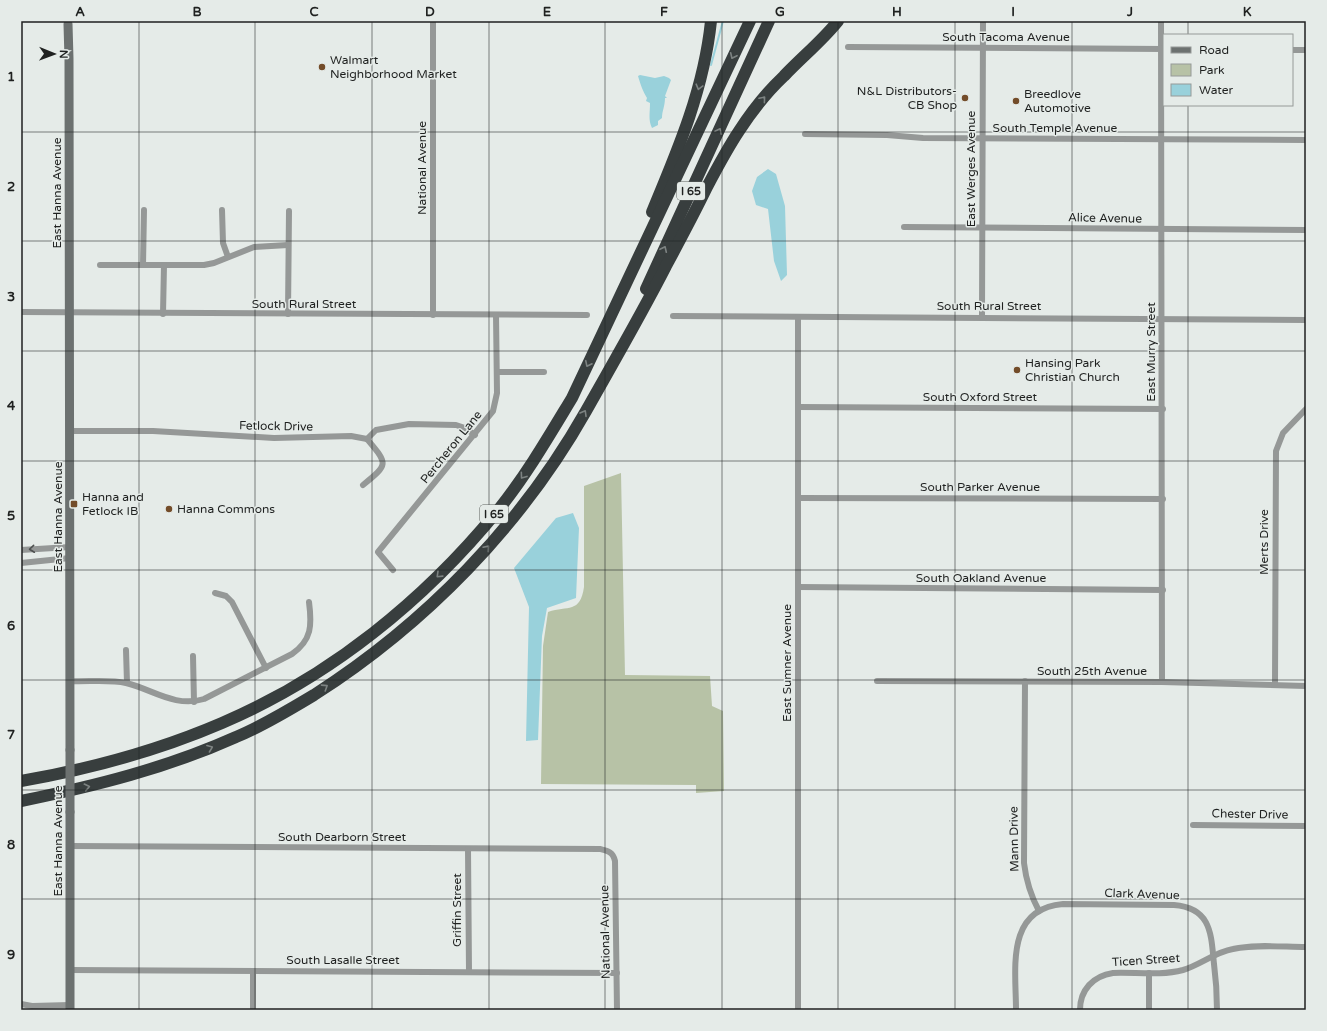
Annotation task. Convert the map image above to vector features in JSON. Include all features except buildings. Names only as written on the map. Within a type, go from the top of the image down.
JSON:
[{"type":"highway","points":[[596,349],[678,150],[689,119],[704,65],[711,21]]},
{"type":"highway","name":"I 65","points":[[21,780],[62,773],[125,758],[222,723],[269,700],[330,664],[371,634],[444,571],[478,534],[530,466],[554,430],[578,387],[750,21]]},
{"type":"highway","name":"I 65","points":[[21,802],[103,783],[161,766],[239,736],[285,712],[343,676],[388,642],[413,621],[480,556],[543,478],[567,442],[613,360],[769,21]]},
{"type":"highway","points":[[613,360],[659,280],[724,154],[740,128],[773,87],[838,21]]},
{"type":"main road","name":"East Hanna Avenue","points":[[67,22],[69,59],[70,1008]]},
{"type":"street","name":"National Avenue","points":[[433,21],[433,315]]},
{"type":"street","name":"East Werges Avenue","points":[[982,317],[983,21]]},
{"type":"street","name":"East Murry Street","points":[[1162,21],[1162,682]]},
{"type":"street","name":"South Tacoma Avenue","points":[[848,47],[1163,49]]},
{"type":"street","points":[[1293,50],[1306,50]]},
{"type":"street","name":"South Temple Avenue","points":[[805,134],[887,135],[923,138],[1306,140]]},
{"type":"street","points":[[143,265],[144,210]]},
{"type":"street","points":[[222,210],[223,243],[228,257]]},
{"type":"street","points":[[288,314],[289,211]]},
{"type":"street","name":"Alice Avenue","points":[[904,227],[1306,230]]},
{"type":"street","points":[[100,265],[204,265],[254,247],[288,245]]},
{"type":"street","points":[[163,314],[164,265]]},
{"type":"street","name":"South Rural Street","points":[[21,312],[163,314],[587,315]]},
{"type":"street","name":"Percheron Lane","points":[[393,570],[378,552],[475,435],[493,411],[497,393],[496,315]]},
{"type":"street","name":"South Rural Street","points":[[673,316],[1306,320]]},
{"type":"street","name":"East Sumner Avenue","points":[[798,317],[798,1010]]},
{"type":"street","points":[[497,372],[544,372]]},
{"type":"street","name":"South Oxford Street","points":[[798,407],[1162,409]]},
{"type":"street","name":"Merts Drive","points":[[1275,685],[1276,451],[1283,433],[1306,409]]},
{"type":"street","points":[[363,485],[380,472],[383,464],[380,454],[368,439],[376,430],[409,424],[456,425],[465,428],[475,435]]},
{"type":"street","name":"Fetlock Drive","points":[[70,431],[140,431],[274,438],[351,436],[368,439]]},
{"type":"street","name":"South Parker Avenue","points":[[798,498],[1163,500]]},
{"type":"street","points":[[21,550],[70,547]]},
{"type":"street","points":[[21,563],[70,558]]},
{"type":"street","name":"South Oakland Avenue","points":[[798,588],[1163,590]]},
{"type":"street","points":[[214,593],[226,596],[232,602],[266,668]]},
{"type":"street","points":[[70,682],[127,683],[171,699],[194,702],[208,697],[292,654],[304,643],[311,628],[309,602]]},
{"type":"street","points":[[126,650],[127,683]]},
{"type":"street","points":[[193,656],[194,702]]},
{"type":"street","name":"South 25th Avenue","points":[[877,681],[1162,682],[1306,686]]},
{"type":"street","name":"Mann Drive","points":[[1025,681],[1024,863],[1028,884],[1039,911]]},
{"type":"street","name":"Chester Drive","points":[[1193,825],[1306,826]]},
{"type":"street","name":"South Dearborn Street","points":[[70,846],[600,849],[613,854]]},
{"type":"street","name":"Griffin Street","points":[[468,849],[469,972]]},
{"type":"street","name":"National Avenue","points":[[613,854],[616,861],[617,1010]]},
{"type":"street","name":"Clark Avenue","points":[[1039,911],[1050,906],[1062,904],[1183,906],[1196,912],[1208,925],[1212,938],[1217,984],[1217,1010]]},
{"type":"street","points":[[1016,1010],[1017,942],[1026,922],[1039,911]]},
{"type":"street","name":"Ticen Street","points":[[1080,1010],[1085,991],[1092,982],[1104,974],[1169,972],[1182,970],[1201,963],[1224,951],[1240,947],[1306,947]]},
{"type":"street","name":"South Lasalle Street","points":[[70,970],[617,973]]},
{"type":"street","points":[[252,971],[253,1010]]},
{"type":"street","points":[[1149,973],[1149,1010]]},
{"type":"street","points":[[21,1004],[70,1008]]},
{"type":"green space","points":[[621,473],[625,675],[710,676],[712,706],[723,711],[724,791],[696,793],[696,785],[541,784],[543,646],[548,612],[572,607],[580,601],[582,596],[584,587],[584,486]]},
{"type":"water","points":[[640,75],[655,78],[664,76],[671,80],[665,96],[667,98],[665,98],[662,118],[658,121],[658,125],[652,128],[650,119],[650,103],[646,101],[647,98],[638,76]]},
{"type":"water","points":[[768,169],[776,174],[785,206],[787,275],[781,281],[774,261],[768,209],[756,205],[752,191],[757,177]]},
{"type":"water","points":[[573,513],[579,528],[576,598],[547,608],[542,636],[538,740],[526,741],[529,607],[514,568],[556,518]]},
{"type":"waterway","points":[[711,65],[723,21]]},
{"type":"place","name":"Walmart Neighborhood Market","points":[[322,67]]},
{"type":"place","name":"N&L Distributors- CB Shop","points":[[965,98]]},
{"type":"place","name":"Breedlove Automotive","points":[[1016,101]]},
{"type":"place","name":"Hansing Park Christian Church","points":[[1017,370]]},
{"type":"place","name":"Hanna and Fetlock IB","points":[[74,504]]},
{"type":"place","name":"Hanna Commons","points":[[169,509]]}]
